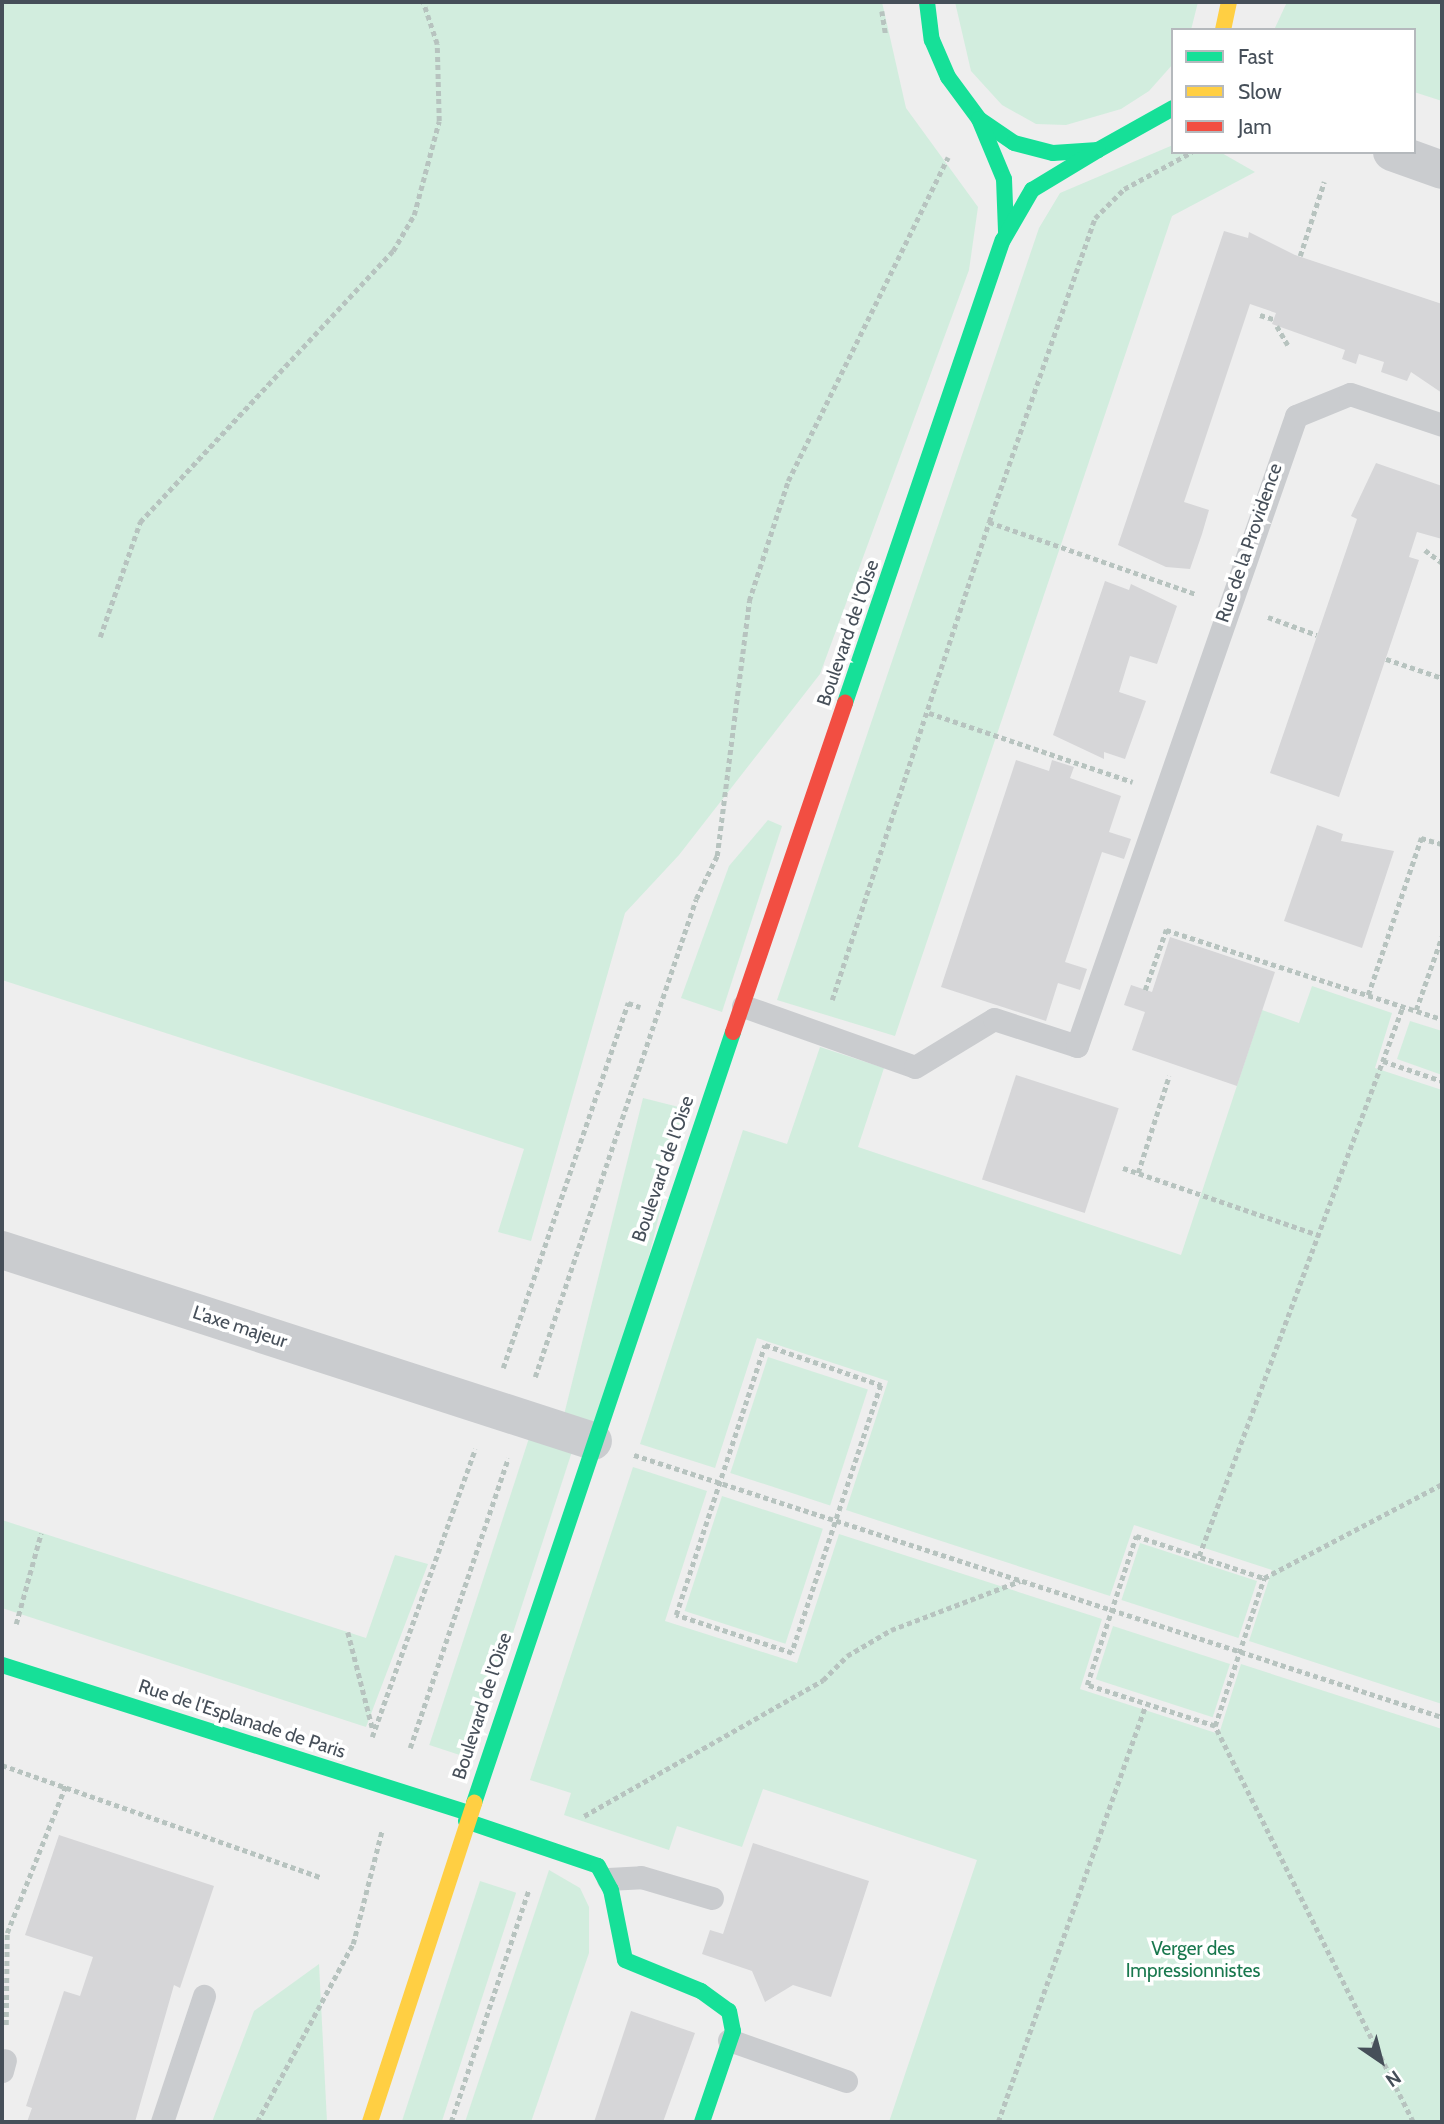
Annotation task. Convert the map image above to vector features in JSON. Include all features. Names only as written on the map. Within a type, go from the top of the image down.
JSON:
[{"type":"main road","points":[[927,2],[939,60],[979,119],[1029,148],[1098,150]]},
{"type":"main road","points":[[1223,28],[1229,2]]},
{"type":"main road","name":"Boulevard de l'Oise","points":[[369,2122],[467,1817],[593,1441],[1006,232],[1032,190],[1098,150],[1171,111]]},
{"type":"main road","name":"Boulevard de l'Oise","points":[[979,119],[1004,179],[1006,232]]},
{"type":"main road","name":"Rue de l'Esplanade de Paris","points":[[2,1665],[467,1817],[590,1861],[608,1879]]},
{"type":"main road","points":[[608,1879],[625,1960],[722,2004],[732,2019],[729,2040],[702,2122]]},
{"type":"street","points":[[1398,154],[1442,170]]},
{"type":"street","name":"L'axe majeur","points":[[2,1250],[593,1441]]},
{"type":"lane","name":"Rue de la Providence","points":[[743,1006],[915,1067],[994,1019],[1077,1046],[1296,416],[1350,394],[1442,425]]},
{"type":"lane","points":[[608,1879],[641,1877],[712,1898]]},
{"type":"lane","points":[[162,2122],[204,1996]]},
{"type":"lane","points":[[729,2040],[846,2081]]},
{"type":"path","points":[[100,637],[140,522],[393,251],[414,215],[439,121],[437,44],[423,2]]},
{"type":"path","points":[[717,856],[749,601],[788,481],[953,145]]},
{"type":"path","points":[[989,522],[1095,218],[1124,189],[1188,154]]},
{"type":"path","points":[[1300,256],[1324,182]]},
{"type":"path","points":[[1260,315],[1273,319]]},
{"type":"path","points":[[1277,326],[1288,345]]},
{"type":"path","points":[[1425,550],[1442,563]]},
{"type":"path","points":[[1268,617],[1317,635]]},
{"type":"path","points":[[1386,659],[1442,678]]},
{"type":"path","points":[[929,713],[1163,793]]},
{"type":"path","points":[[1368,995],[1421,838],[1442,844]]},
{"type":"path","points":[[1145,990],[1167,930],[1442,1019]]},
{"type":"path","points":[[1416,1010],[1442,936]]},
{"type":"path","points":[[1199,1556],[1403,1006]]},
{"type":"path","points":[[1383,1061],[1442,1081]]},
{"type":"path","points":[[1138,1174],[1170,1076]]},
{"type":"path","points":[[1123,1168],[1319,1235]]},
{"type":"path","points":[[765,1345],[881,1385],[792,1653],[676,1615],[718,1482],[765,1345]]},
{"type":"path","points":[[593,1441],[1442,1717]]},
{"type":"path","points":[[1413,2122],[1215,1726],[1264,1578],[1442,1484]]},
{"type":"path","points":[[18,1616],[41,1534]]},
{"type":"path","points":[[1215,1726],[1087,1685],[1136,1536],[1264,1578]]},
{"type":"path","points":[[451,2122],[533,1877],[549,1848],[575,1820],[823,1680],[847,1656],[891,1630],[1022,1580]]},
{"type":"path","points":[[348,1632],[373,1731]]},
{"type":"path","points":[[998,2122],[1146,1705]]},
{"type":"path","points":[[2,1765],[65,1785],[322,1878]]},
{"type":"path","points":[[3,2066],[7,1933],[65,1785]]},
{"type":"path","points":[[257,2122],[353,1944]]},
{"type":"green space","points":[[2,2],[882,2],[906,108],[978,207],[969,270],[820,674],[679,855],[625,913],[531,1241],[498,1232],[524,1149],[2,980]]},
{"type":"green space","points":[[955,2],[1198,2],[1192,28],[1171,28],[1171,66],[1149,91],[1121,109],[1066,125],[1036,124],[1002,105],[971,71]]},
{"type":"green space","points":[[1287,2],[1442,2],[1442,101],[1416,93],[1416,28],[1275,28]]},
{"type":"green space","points":[[1171,146],[1171,154],[1224,154],[1255,172],[1172,216],[895,1036],[777,1000],[1039,228],[1060,193]]},
{"type":"green space","points":[[768,820],[782,826],[722,1012],[681,998],[729,866]]},
{"type":"green space","points":[[1312,986],[1392,1013],[1375,1068],[1442,1090],[1442,1704],[1249,1641],[1272,1570],[1134,1525],[1110,1596],[846,1510],[888,1381],[757,1338],[715,1468],[640,1444],[743,1130],[787,1144],[820,1047],[884,1068],[858,1147],[1181,1255],[1262,1010],[1299,1023]]},
{"type":"green space","points":[[1410,1021],[1442,1031],[1442,1075],[1397,1059]]},
{"type":"green space","points":[[643,1098],[686,1109],[607,1426],[564,1415]]},
{"type":"green space","points":[[768,1357],[868,1389],[830,1505],[730,1473]]},
{"type":"green space","points":[[530,1435],[573,1449],[472,1759],[429,1745]]},
{"type":"green space","name":"Verger des Impressionnistes","points":[[633,1467],[707,1491],[665,1621],[797,1663],[839,1534],[1102,1619],[1080,1689],[1219,1734],[1241,1664],[1442,1729],[1442,2122],[889,2122],[977,1860],[763,1789],[742,1847],[677,1826],[669,1850],[564,1815],[571,1793],[530,1780]]},
{"type":"green space","points":[[722,1496],[823,1529],[785,1644],[685,1611]]},
{"type":"green space","points":[[2,1520],[366,1638],[395,1555],[428,1564],[366,1727],[2,1608]]},
{"type":"green space","points":[[1140,1543],[1257,1581],[1238,1638],[1121,1600]]},
{"type":"green space","points":[[1113,1626],[1230,1664],[1213,1717],[1096,1679]]},
{"type":"green space","points":[[549,1870],[580,1888],[589,1907],[589,1953],[531,2122],[465,2122]]},
{"type":"green space","points":[[480,1881],[516,1893],[442,2122],[402,2122]]},
{"type":"green space","points":[[319,1964],[327,2122],[212,2122],[254,2011]]},
{"type":"building","points":[[1224,231],[1248,238],[1249,232],[1295,255],[1442,304],[1442,393],[1411,372],[1407,381],[1381,372],[1384,362],[1359,354],[1356,364],[1342,359],[1345,350],[1272,324],[1276,313],[1250,304],[1184,502],[1209,510],[1202,534],[1190,569],[1166,567],[1118,545]]},
{"type":"building","points":[[1376,463],[1442,486],[1442,539],[1417,532],[1409,557],[1419,560],[1339,797],[1270,773],[1357,519],[1351,516]]},
{"type":"building","points":[[1105,581],[1129,590],[1131,584],[1177,606],[1157,664],[1130,656],[1119,692],[1146,701],[1125,759],[1104,752],[1104,759],[1053,735]]},
{"type":"building","points":[[1016,760],[1049,771],[1052,760],[1074,767],[1070,778],[1121,796],[1109,832],[1131,839],[1124,859],[1102,852],[1065,962],[1087,969],[1080,990],[1058,983],[1046,1021],[941,987]]},
{"type":"building","points":[[1317,825],[1343,834],[1341,841],[1394,851],[1362,948],[1284,921]]},
{"type":"building","points":[[1170,937],[1275,972],[1237,1086],[1132,1050],[1145,1012],[1124,1005],[1131,985],[1152,992]]},
{"type":"building","points":[[1016,1075],[1119,1108],[1085,1213],[982,1180]]},
{"type":"building","points":[[59,1835],[214,1886],[180,1988],[174,1985],[135,2122],[27,2122],[32,2108],[26,2106],[64,1991],[80,1996],[93,1957],[25,1935]]},
{"type":"building","points":[[753,1843],[869,1881],[831,1997],[793,1985],[765,2002],[752,1971],[702,1954],[710,1930],[723,1934]]},
{"type":"building","points":[[631,2011],[695,2033],[663,2122],[594,2122]]},
{"type":"traffic: fast","points":[[927,2],[932,40],[948,77],[979,119],[1014,143],[1053,153],[1098,150],[1171,109]]},
{"type":"traffic: fast","points":[[979,119],[1004,179],[1006,232]]},
{"type":"traffic: fast","points":[[845,703],[1003,240],[1032,190],[1098,150]]},
{"type":"traffic: fast","points":[[474,1803],[733,1032]]},
{"type":"traffic: fast","points":[[2,1665],[469,1813]]},
{"type":"traffic: fast","points":[[466,1821],[598,1866],[611,1890],[625,1960],[701,1991],[729,2011],[733,2031],[702,2122]]},
{"type":"traffic: slow","points":[[1223,28],[1229,2]]},
{"type":"traffic: slow","points":[[370,2122],[474,1803]]},
{"type":"traffic: jam","points":[[733,1032],[845,703]]}]
